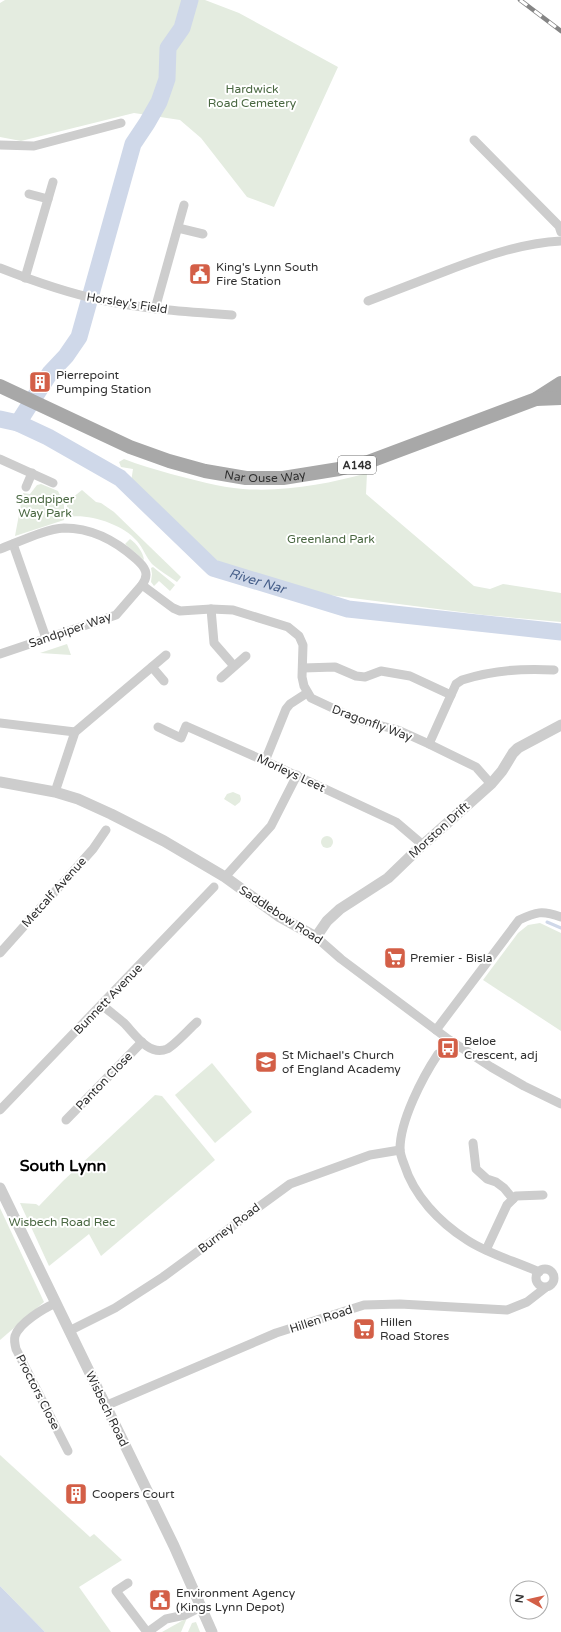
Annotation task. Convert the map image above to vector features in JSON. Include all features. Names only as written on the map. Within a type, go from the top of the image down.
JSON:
[{"type":"main road","name":"Nar Ouse Way","points":[[0,386],[130,447],[169,461],[205,471],[246,478],[283,478],[339,469],[368,462],[536,399],[561,383]]},
{"type":"main road","name":"Nar Ouse Way","points":[[536,399],[561,398]]},
{"type":"street","points":[[0,145],[34,146],[121,123]]},
{"type":"street","points":[[474,140],[559,226],[561,232]]},
{"type":"street","points":[[25,278],[53,182]]},
{"type":"street","points":[[29,194],[48,199]]},
{"type":"street","points":[[155,309],[184,205]]},
{"type":"street","points":[[178,228],[203,234]]},
{"type":"street","points":[[368,301],[465,264],[521,245],[536,242],[561,241]]},
{"type":"street","name":"Horsley's Field","points":[[0,268],[25,278],[97,300],[155,309],[232,315]]},
{"type":"street","points":[[0,459],[54,483]]},
{"type":"street","points":[[26,487],[32,473]]},
{"type":"street","points":[[0,549],[59,529],[83,530],[117,543],[144,566],[146,580],[142,585],[173,608],[180,611],[211,609],[233,610],[288,627],[296,632],[303,645],[304,686],[307,693],[290,704],[286,709],[265,761]]},
{"type":"street","points":[[13,544],[46,638]]},
{"type":"street","name":"Sandpiper Way","points":[[0,654],[116,615],[142,585]]},
{"type":"street","points":[[211,609],[214,643],[234,666]]},
{"type":"street","points":[[55,792],[75,732],[166,655]]},
{"type":"street","points":[[221,678],[246,656]]},
{"type":"street","points":[[152,667],[164,681]]},
{"type":"street","points":[[303,668],[335,668],[356,676],[364,677],[381,671],[410,676],[451,695]]},
{"type":"street","points":[[429,744],[456,684],[462,680],[469,677],[510,669],[529,668],[554,670]]},
{"type":"street","name":"Dragonfly Way","points":[[307,693],[317,702],[358,720],[398,730],[476,767],[491,784]]},
{"type":"street","points":[[0,723],[75,732]]},
{"type":"street","name":"Morston Drift","points":[[316,937],[327,921],[340,909],[388,878],[491,784],[518,748],[561,725]]},
{"type":"street","name":"Morleys Leet","points":[[158,727],[181,738],[186,726],[265,761],[396,822],[423,845]]},
{"type":"street","points":[[225,877],[271,826],[296,775]]},
{"type":"street","name":"Saddlebow Road","points":[[0,782],[55,792],[78,800],[111,814],[164,841],[225,877],[280,917],[316,937],[341,959],[436,1030],[491,1067],[524,1086],[561,1104]]},
{"type":"street","name":"Metcalf Avenue","points":[[0,952],[93,849],[106,830]]},
{"type":"street","name":"Bunnett Avenue","points":[[0,1110],[214,887]]},
{"type":"street","points":[[436,1030],[519,920],[536,912],[561,917]]},
{"type":"street","name":"Panton Close","points":[[102,1005],[142,1042],[150,1048],[160,1050],[167,1049],[197,1022]]},
{"type":"street","name":"Panton Close","points":[[66,1120],[142,1042]]},
{"type":"street","points":[[438,1054],[419,1085],[409,1112],[400,1150],[407,1172],[418,1194],[440,1220],[467,1240],[486,1250],[539,1272],[536,1277],[537,1283],[545,1288]]},
{"type":"street","points":[[473,1143],[476,1169],[487,1179],[496,1182],[504,1188],[513,1199]]},
{"type":"street","name":"Burney Road","points":[[70,1331],[116,1308],[163,1277],[290,1184],[370,1155],[400,1150]]},
{"type":"street","name":"Wisbech Road","points":[[0,1188],[174,1546],[212,1632]]},
{"type":"street","points":[[486,1250],[507,1205],[516,1196],[543,1195]]},
{"type":"street","name":"Hillen Road","points":[[105,1406],[276,1333],[364,1305],[400,1304],[508,1310],[527,1302],[545,1288],[551,1286],[558,1277],[548,1269],[539,1272]]},
{"type":"street","name":"Proctors Close","points":[[56,1303],[40,1310],[18,1330],[15,1341],[19,1355],[68,1451]]},
{"type":"street","points":[[128,1583],[116,1591],[147,1632],[166,1619],[185,1614],[201,1607]]},
{"type":"green space","name":"Hardwick Road Cemetery","points":[[5,0],[205,0],[239,13],[338,67],[274,207],[247,197],[201,138],[180,120],[134,113],[21,141],[0,137],[0,3]]},
{"type":"green space","name":"Greenland Park","points":[[124,459],[189,479],[234,488],[259,490],[306,486],[337,481],[367,473],[366,494],[474,586],[490,589],[503,584],[561,593],[561,622],[484,615],[321,594],[225,565],[207,555],[131,482],[133,469],[121,467],[119,462]]},
{"type":"green space","name":"Sandpiper Way Park","points":[[41,484],[58,491],[64,504],[64,520],[15,536],[23,493],[30,494],[37,485]]},
{"type":"green space","points":[[82,490],[96,502],[101,503],[114,512],[181,577],[177,582],[152,564],[137,541],[123,530],[95,518],[75,516],[67,517],[67,502]]},
{"type":"green space","points":[[130,539],[139,548],[144,560],[125,544]]},
{"type":"green space","points":[[153,567],[175,585],[170,591],[159,581],[154,586],[151,582],[151,568]]},
{"type":"green space","points":[[67,644],[71,655],[40,653]]},
{"type":"green space","points":[[233,792],[240,795],[241,799],[235,806],[224,799],[227,794]]},
{"type":"green space","points":[[325,836],[329,836],[333,842],[329,848],[325,848],[321,844],[321,840]]},
{"type":"green space","points":[[540,923],[561,933],[561,1031],[483,980],[518,933],[528,925]]},
{"type":"green space","points":[[212,1063],[252,1112],[215,1143],[175,1095]]},
{"type":"green space","name":"Wisbech Road Rec","points":[[155,1095],[162,1096],[215,1160],[101,1256],[89,1234],[49,1266],[20,1203],[36,1204],[39,1206],[63,1181]]},
{"type":"green space","points":[[0,1208],[44,1302],[0,1340]]},
{"type":"green space","points":[[0,1455],[90,1537],[94,1534],[122,1560],[79,1587],[111,1632],[45,1632],[0,1586]]},
{"type":"green space","points":[[187,1618],[181,1632],[162,1632]]},
{"type":"green space","points":[[196,1622],[200,1632],[188,1632],[192,1623]]},
{"type":"water","points":[[0,1586],[45,1632],[0,1632]]},
{"type":"waterway","points":[[18,423],[50,373],[66,356],[79,337],[133,144],[159,102],[167,79],[168,48],[182,28],[190,0]]},
{"type":"waterway","name":"River Nar","points":[[0,419],[18,423],[48,437],[120,478],[213,568],[348,609],[561,632]]},
{"type":"waterway","points":[[547,922],[561,928]]},
{"type":"railway","points":[[520,0],[561,31]]},
{"type":"place","name":"King's Lynn South Fire Station","points":[[200,274]]},
{"type":"place","name":"Pierrepoint Pumping Station","points":[[40,382]]},
{"type":"place","name":"Premier - Bisla","points":[[395,958]]},
{"type":"place","name":"Beloe Crescent, adj","points":[[448,1048]]},
{"type":"place","name":"St Michael's Church of England Academy","points":[[266,1062]]},
{"type":"place","name":"Hillen Road Stores","points":[[364,1329]]},
{"type":"place","name":"Coopers Court","points":[[76,1494]]},
{"type":"place","name":"Environment Agency (Kings Lynn Depot)","points":[[160,1600]]},
{"type":"district","name":"South Lynn","points":[[63,1166]]}]
